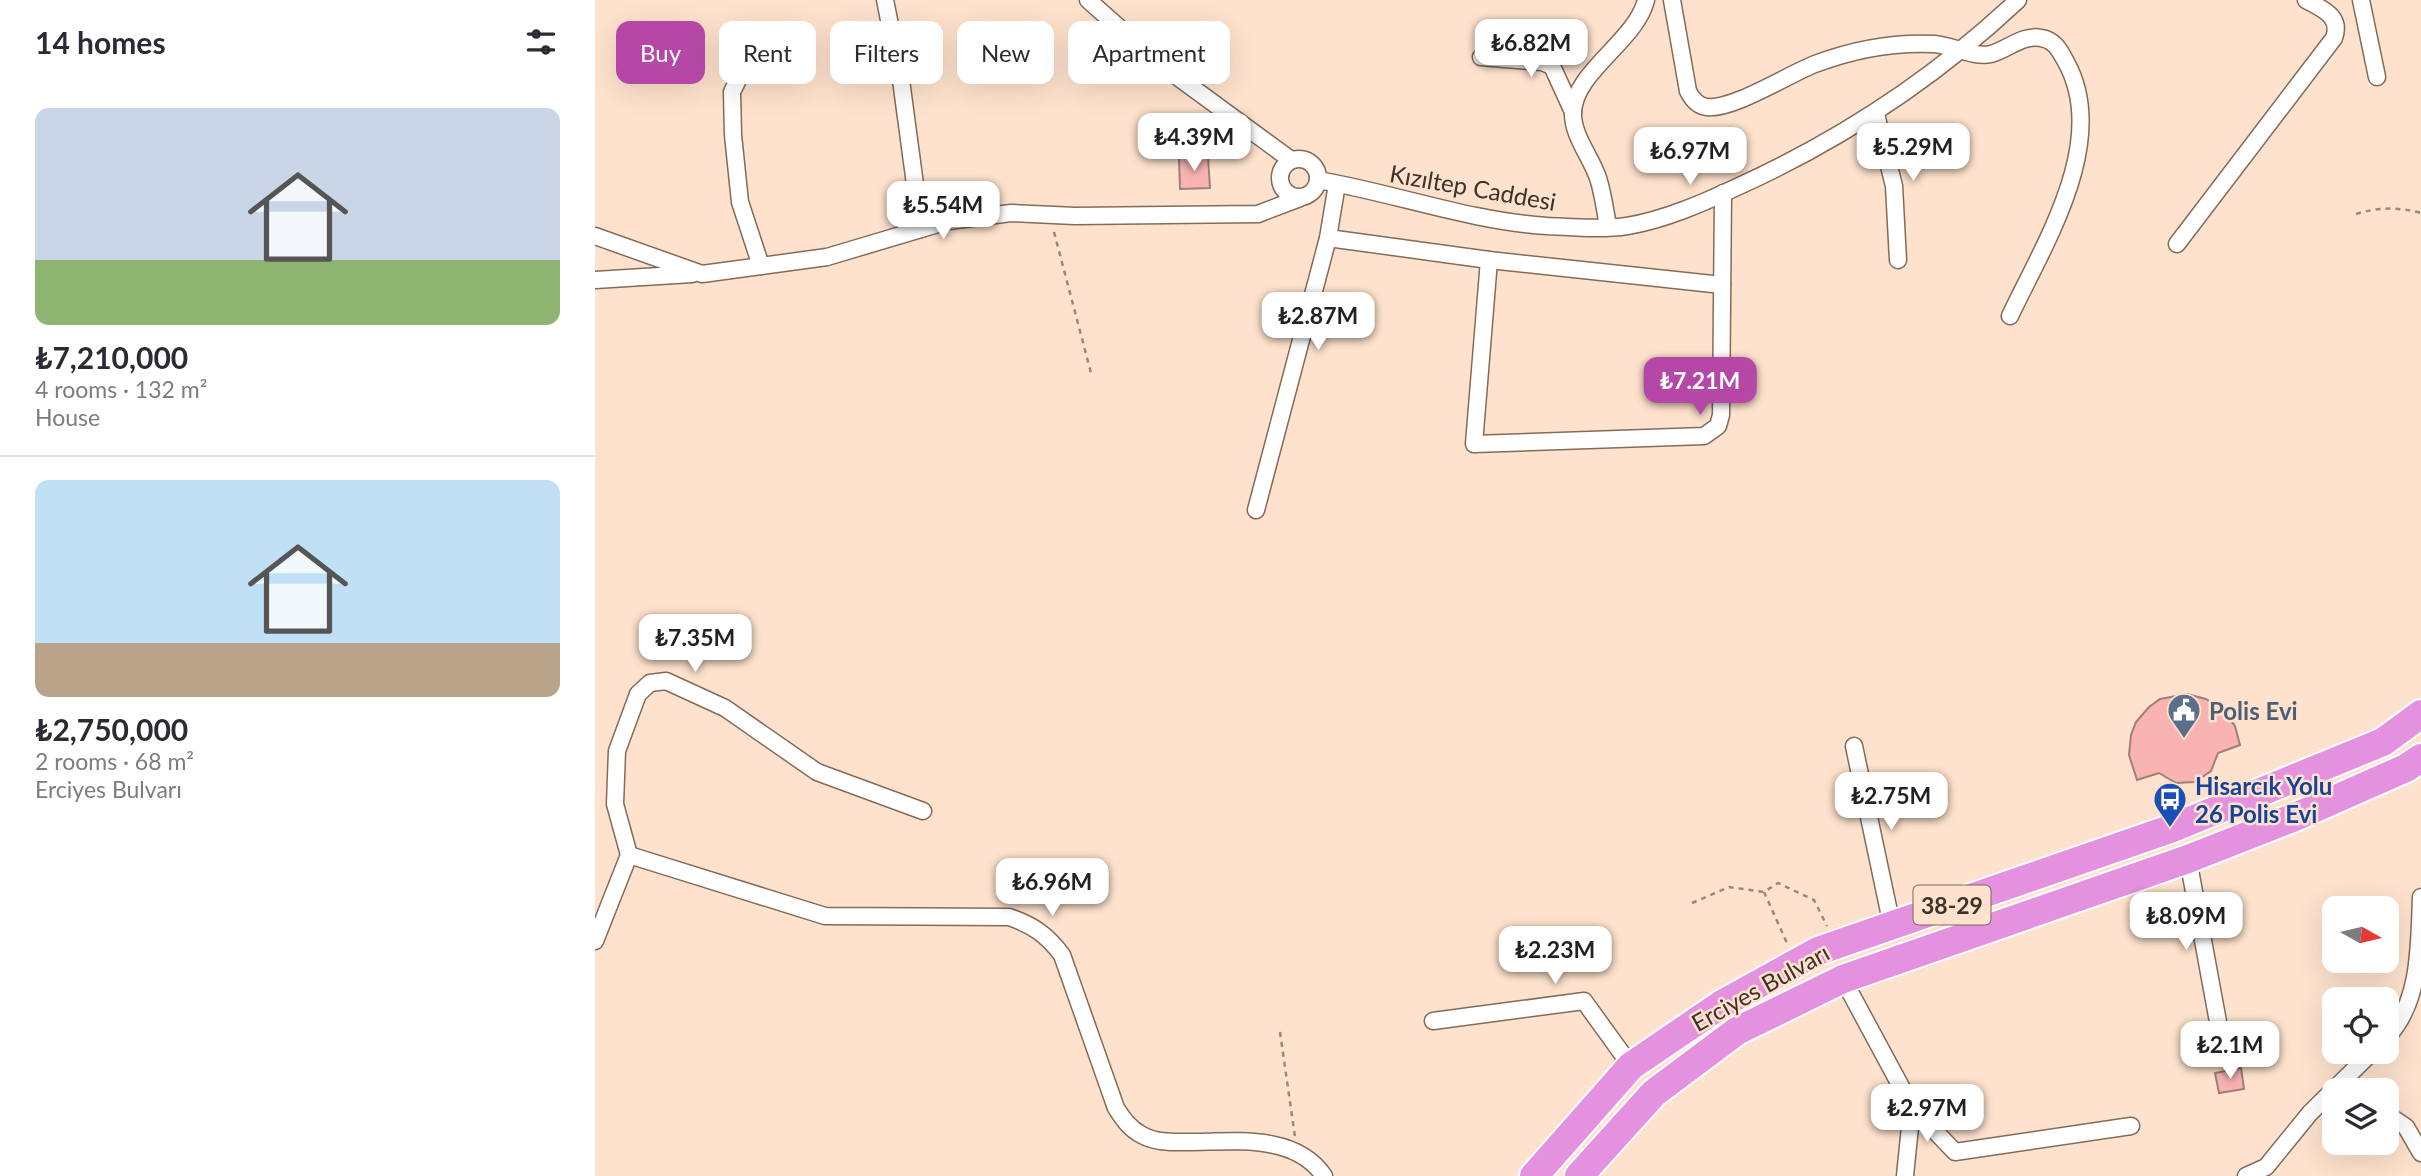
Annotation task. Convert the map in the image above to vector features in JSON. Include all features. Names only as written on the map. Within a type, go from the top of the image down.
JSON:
[{"type":"highway","name":"Erciyes Bulvarı","points":[[1534,1176],[1630,1066],[1722,1004],[1796,963],[1836,944],[2170,829],[2383,742],[2421,713]]},
{"type":"highway","name":"Erciyes Bulvarı","points":[[1579,1176],[1654,1093],[1737,1031],[1843,979],[2188,859],[2295,817],[2406,768],[2421,758]]},
{"type":"street","points":[[885,0],[901,80],[921,229]]},
{"type":"street","points":[[1088,0],[1160,64],[1291,160]]},
{"type":"street","points":[[1573,112],[1581,88],[1633,26],[1646,0]]},
{"type":"street","points":[[1672,0],[1688,91],[1703,107],[1711,108],[1755,94],[1811,66],[1858,49],[1935,44],[1989,55],[2030,38],[2041,37],[2058,47],[2077,81],[2080,125],[2075,170],[2062,205],[2010,316]]},
{"type":"street","name":"Kızıltep Caddesi","points":[[1318,180],[1466,214],[1546,226],[1626,226],[1700,204],[1723,194],[1780,167],[1876,114],[1962,50],[2018,0]]},
{"type":"street","points":[[2177,244],[2334,38],[2334,19],[2306,0]]},
{"type":"street","points":[[2361,0],[2377,77]]},
{"type":"street","points":[[1481,57],[1542,62],[1552,66],[1573,112],[1574,125],[1599,180],[1608,226]]},
{"type":"street","points":[[735,84],[731,92],[740,202],[761,266]]},
{"type":"street","points":[[1876,114],[1894,186],[1898,260]]},
{"type":"street","points":[[595,280],[702,274],[827,257],[948,221],[1011,213],[1258,214],[1300,198],[1312,192],[1318,180],[1318,173],[1310,162],[1304,159],[1291,160],[1281,169],[1279,183],[1287,194],[1300,198]]},
{"type":"street","points":[[1257,510],[1328,238],[1337,184]]},
{"type":"street","points":[[1489,260],[1474,444],[1710,434],[1718,426],[1721,415],[1723,194]]},
{"type":"street","points":[[595,236],[702,274]]},
{"type":"street","points":[[1328,238],[1489,260],[1722,285]]},
{"type":"street","points":[[595,941],[629,855],[615,804],[617,751],[638,694],[643,687],[658,681],[674,684],[725,708],[817,772],[923,811]]},
{"type":"street","points":[[1854,746],[1892,926]]},
{"type":"street","points":[[629,855],[825,916],[1009,917],[1030,924],[1048,937],[1062,954],[1116,1108],[1127,1124],[1142,1136],[1160,1142],[1258,1141],[1297,1152],[1324,1176]]},
{"type":"street","points":[[2188,859],[2221,1038]]},
{"type":"street","points":[[2399,1024],[2415,985],[2421,898]]},
{"type":"street","points":[[1843,979],[1912,1107],[1955,1152],[2131,1126]]},
{"type":"street","points":[[1433,1021],[1584,1001],[1630,1066]]},
{"type":"street","points":[[2246,1176],[2266,1167],[2310,1113],[2322,1104]]},
{"type":"street","points":[[1905,1176],[1912,1107]]},
{"type":"street","points":[[2399,1122],[2406,1127],[2421,1153]]},
{"type":"path","points":[[2356,214],[2378,208],[2405,209],[2421,214]]},
{"type":"path","points":[[1049,215],[1091,373]]},
{"type":"path","points":[[1692,903],[1729,887],[1764,892],[1778,883],[1814,900],[1836,944]]},
{"type":"path","points":[[1764,892],[1796,963]]},
{"type":"path","points":[[1280,1032],[1297,1152]]},
{"type":"building","points":[[1208,157],[1210,188],[1180,189],[1179,158]]},
{"type":"building","name":"Polis Evi","points":[[2187,694],[2206,699],[2223,710],[2235,726],[2240,745],[2218,753],[2211,771],[2195,782],[2176,783],[2159,773],[2137,780],[2129,755],[2131,735],[2136,722],[2160,699]]},
{"type":"building","points":[[2241,1068],[2244,1089],[2219,1093],[2215,1073]]},
{"type":"place","name":"Polis Evi","points":[[2184,740]]},
{"type":"place","name":"Hisarcık Yolu 26 Polis Evi","points":[[2170,829]]}]
